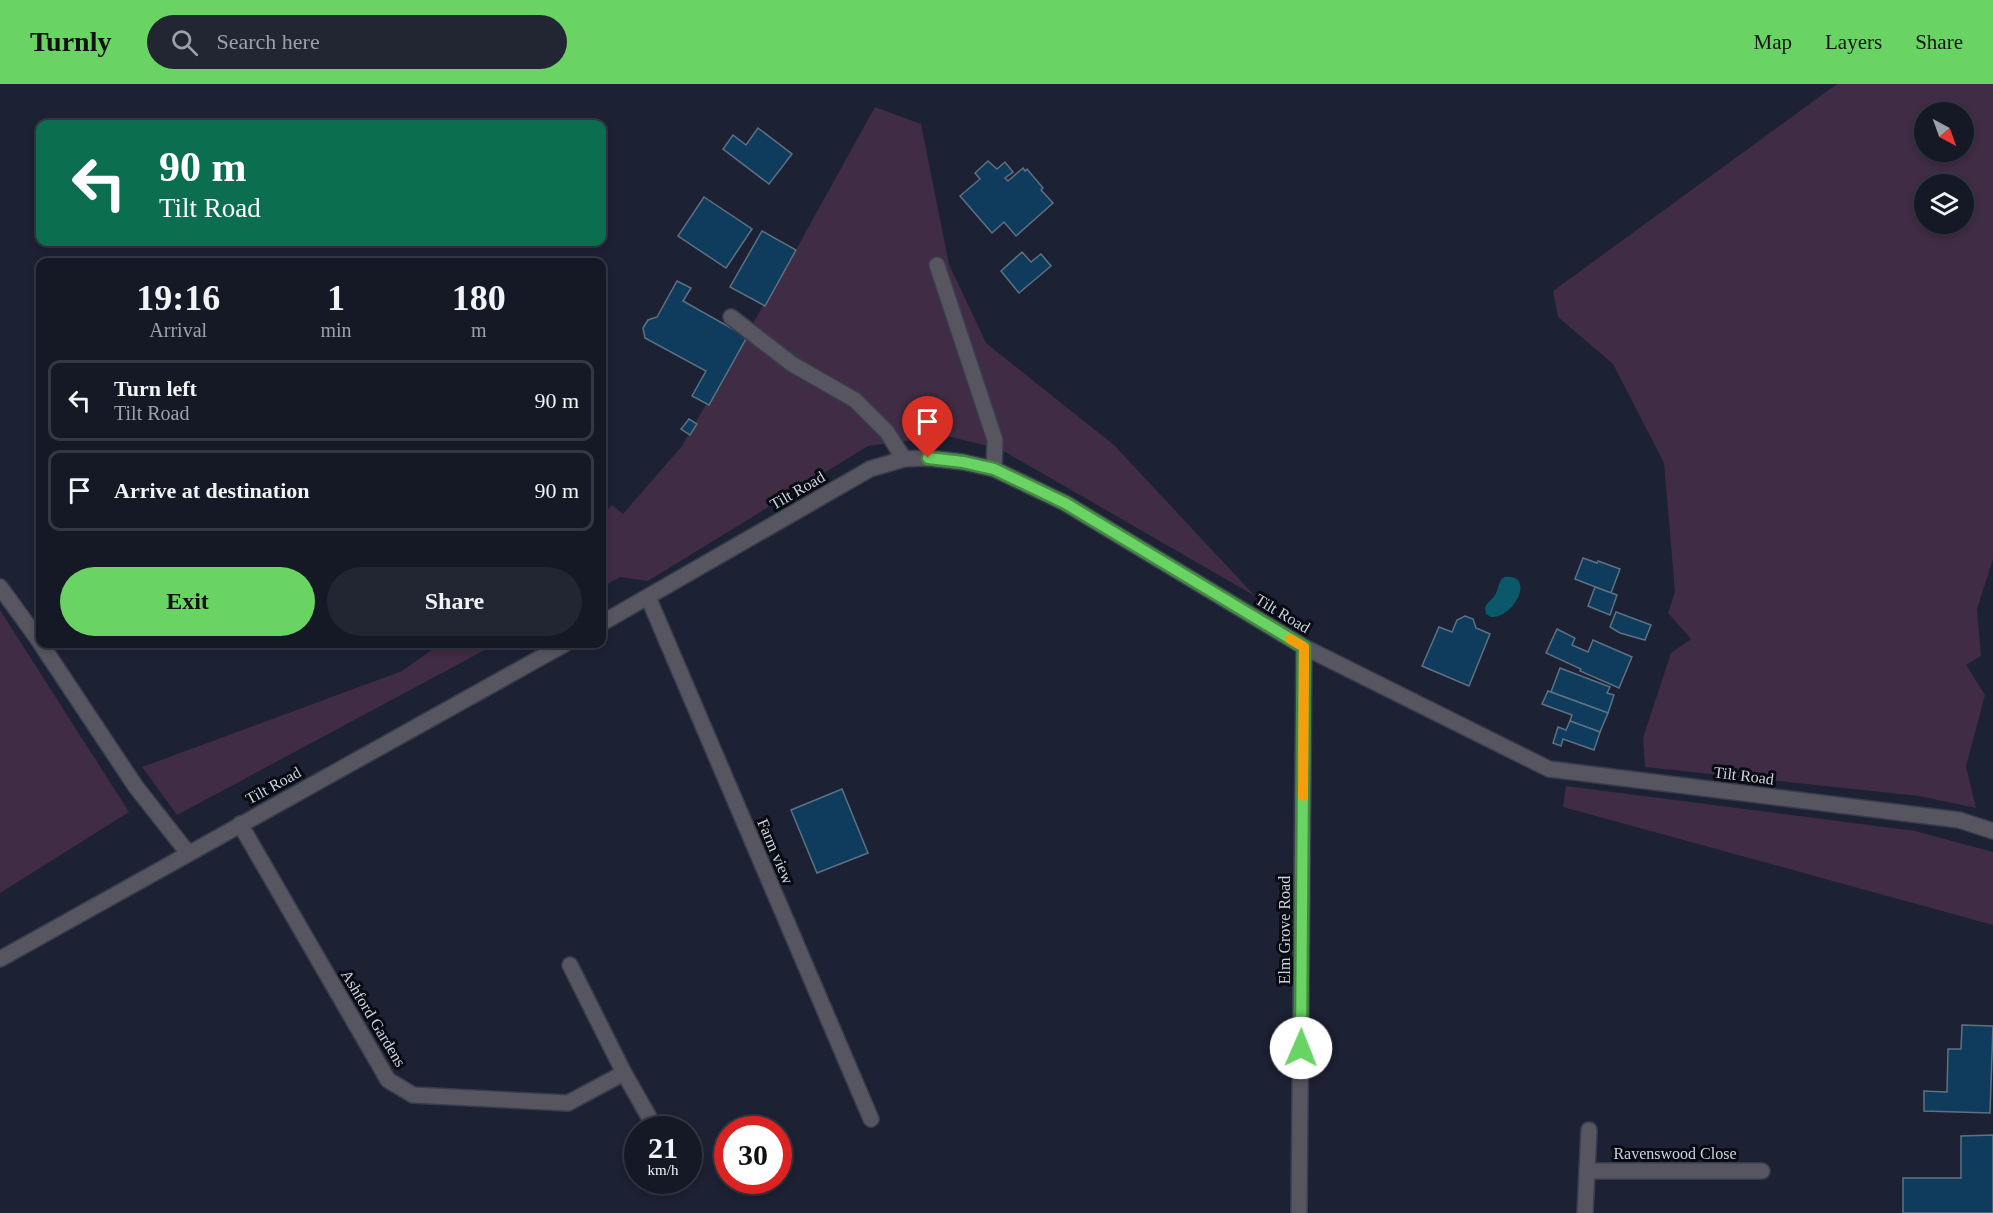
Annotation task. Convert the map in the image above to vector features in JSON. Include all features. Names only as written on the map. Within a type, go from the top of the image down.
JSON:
[{"type":"street","points":[[938,265],[995,440],[994,469]]},
{"type":"street","points":[[731,317],[792,364],[855,400],[887,432],[904,459]]},
{"type":"street","name":"Tilt Road","points":[[606,621],[870,470],[904,459],[928,458],[963,462],[994,469],[1065,503],[1304,647],[1549,769],[1959,820],[1993,831]]},
{"type":"street","points":[[0,587],[36,636]]},
{"type":"street","name":"Farm view","points":[[648,597],[871,1119]]},
{"type":"street","name":"Elm Grove Road","points":[[1299,1213],[1304,647]]},
{"type":"street","points":[[44,648],[136,787],[188,853]]},
{"type":"street","name":"Tilt Road","points":[[0,959],[558,648]]},
{"type":"street","name":"Ashford Gardens","points":[[240,824],[388,1080],[412,1095],[568,1103],[624,1073]]},
{"type":"street","points":[[570,965],[624,1073],[648,1116]]},
{"type":"street","points":[[1585,1213],[1589,1131]]},
{"type":"street","name":"Ravenswood Close","points":[[1587,1171],[1762,1171]]},
{"type":"shaded area","points":[[1837,84],[1993,84],[1993,559],[1977,609],[1981,656],[1966,665],[1985,695],[1966,766],[1976,808],[1919,796],[1645,767],[1643,738],[1671,653],[1691,639],[1668,613],[1675,592],[1664,463],[1613,364],[1558,317],[1553,291]]},
{"type":"shaded area","points":[[875,107],[921,124],[949,264],[986,343],[1114,445],[1255,596],[1000,449],[947,436],[868,446],[648,581],[620,577],[606,585],[606,511],[612,505],[623,514],[682,446],[798,246]]},
{"type":"shaded area","points":[[0,610],[129,812],[0,893]]},
{"type":"shaded area","points":[[434,648],[489,648],[177,815],[142,767],[402,671]]},
{"type":"shaded area","points":[[1566,786],[1915,831],[1993,852],[1993,925],[1563,807]]},
{"type":"water","points":[[1504,577],[1514,578],[1519,582],[1518,596],[1507,611],[1500,616],[1491,617],[1486,614],[1485,608]]},
{"type":"building","points":[[758,128],[792,154],[769,184],[723,149],[733,135],[746,145]]},
{"type":"building","points":[[988,161],[997,169],[1005,162],[1013,172],[1005,178],[1008,181],[1023,168],[1025,171],[1027,169],[1053,203],[1016,236],[1004,222],[992,233],[960,196],[980,179],[975,173]]},
{"type":"building","points":[[704,197],[752,229],[726,268],[678,236]]},
{"type":"building","points":[[762,231],[796,250],[765,306],[730,287]]},
{"type":"building","points":[[1022,252],[1031,262],[1041,254],[1051,266],[1019,293],[1001,271]]},
{"type":"building","points":[[677,281],[691,288],[683,301],[747,337],[709,405],[692,396],[706,371],[645,338],[643,328],[648,320],[657,317]]},
{"type":"building","points":[[689,419],[697,424],[690,435],[681,429]]},
{"type":"building","points":[[1583,558],[1620,569],[1611,593],[1575,579]]},
{"type":"building","points":[[1595,587],[1617,595],[1610,615],[1588,606]]},
{"type":"building","points":[[1616,612],[1651,625],[1645,640],[1620,633],[1610,627]]},
{"type":"building","points":[[1465,616],[1473,619],[1476,628],[1490,634],[1469,686],[1422,666],[1439,627],[1452,632],[1457,620]]},
{"type":"building","points":[[1557,629],[1575,638],[1572,645],[1588,652],[1593,640],[1632,657],[1619,688],[1546,653]]},
{"type":"building","points":[[1560,668],[1610,687],[1607,693],[1614,695],[1608,713],[1551,692]]},
{"type":"building","points":[[1548,691],[1608,713],[1600,732],[1570,721],[1572,715],[1542,704]]},
{"type":"building","points":[[1570,721],[1600,732],[1594,750],[1563,739],[1561,746],[1553,743],[1558,727],[1566,730]]},
{"type":"building","points":[[842,789],[868,853],[817,873],[791,810]]},
{"type":"building","points":[[1962,1025],[1993,1026],[1990,1113],[1924,1111],[1924,1091],[1947,1092],[1948,1049],[1961,1049]]},
{"type":"building","points":[[1993,1135],[1993,1213],[1903,1213],[1903,1178],[1961,1178],[1961,1136]]},
{"type":"slow traffic","points":[[1290,639],[1304,647],[1303,796]]},
{"type":"route","points":[[928,458],[963,462],[994,469],[1065,503],[1304,647],[1301,1048]]}]
